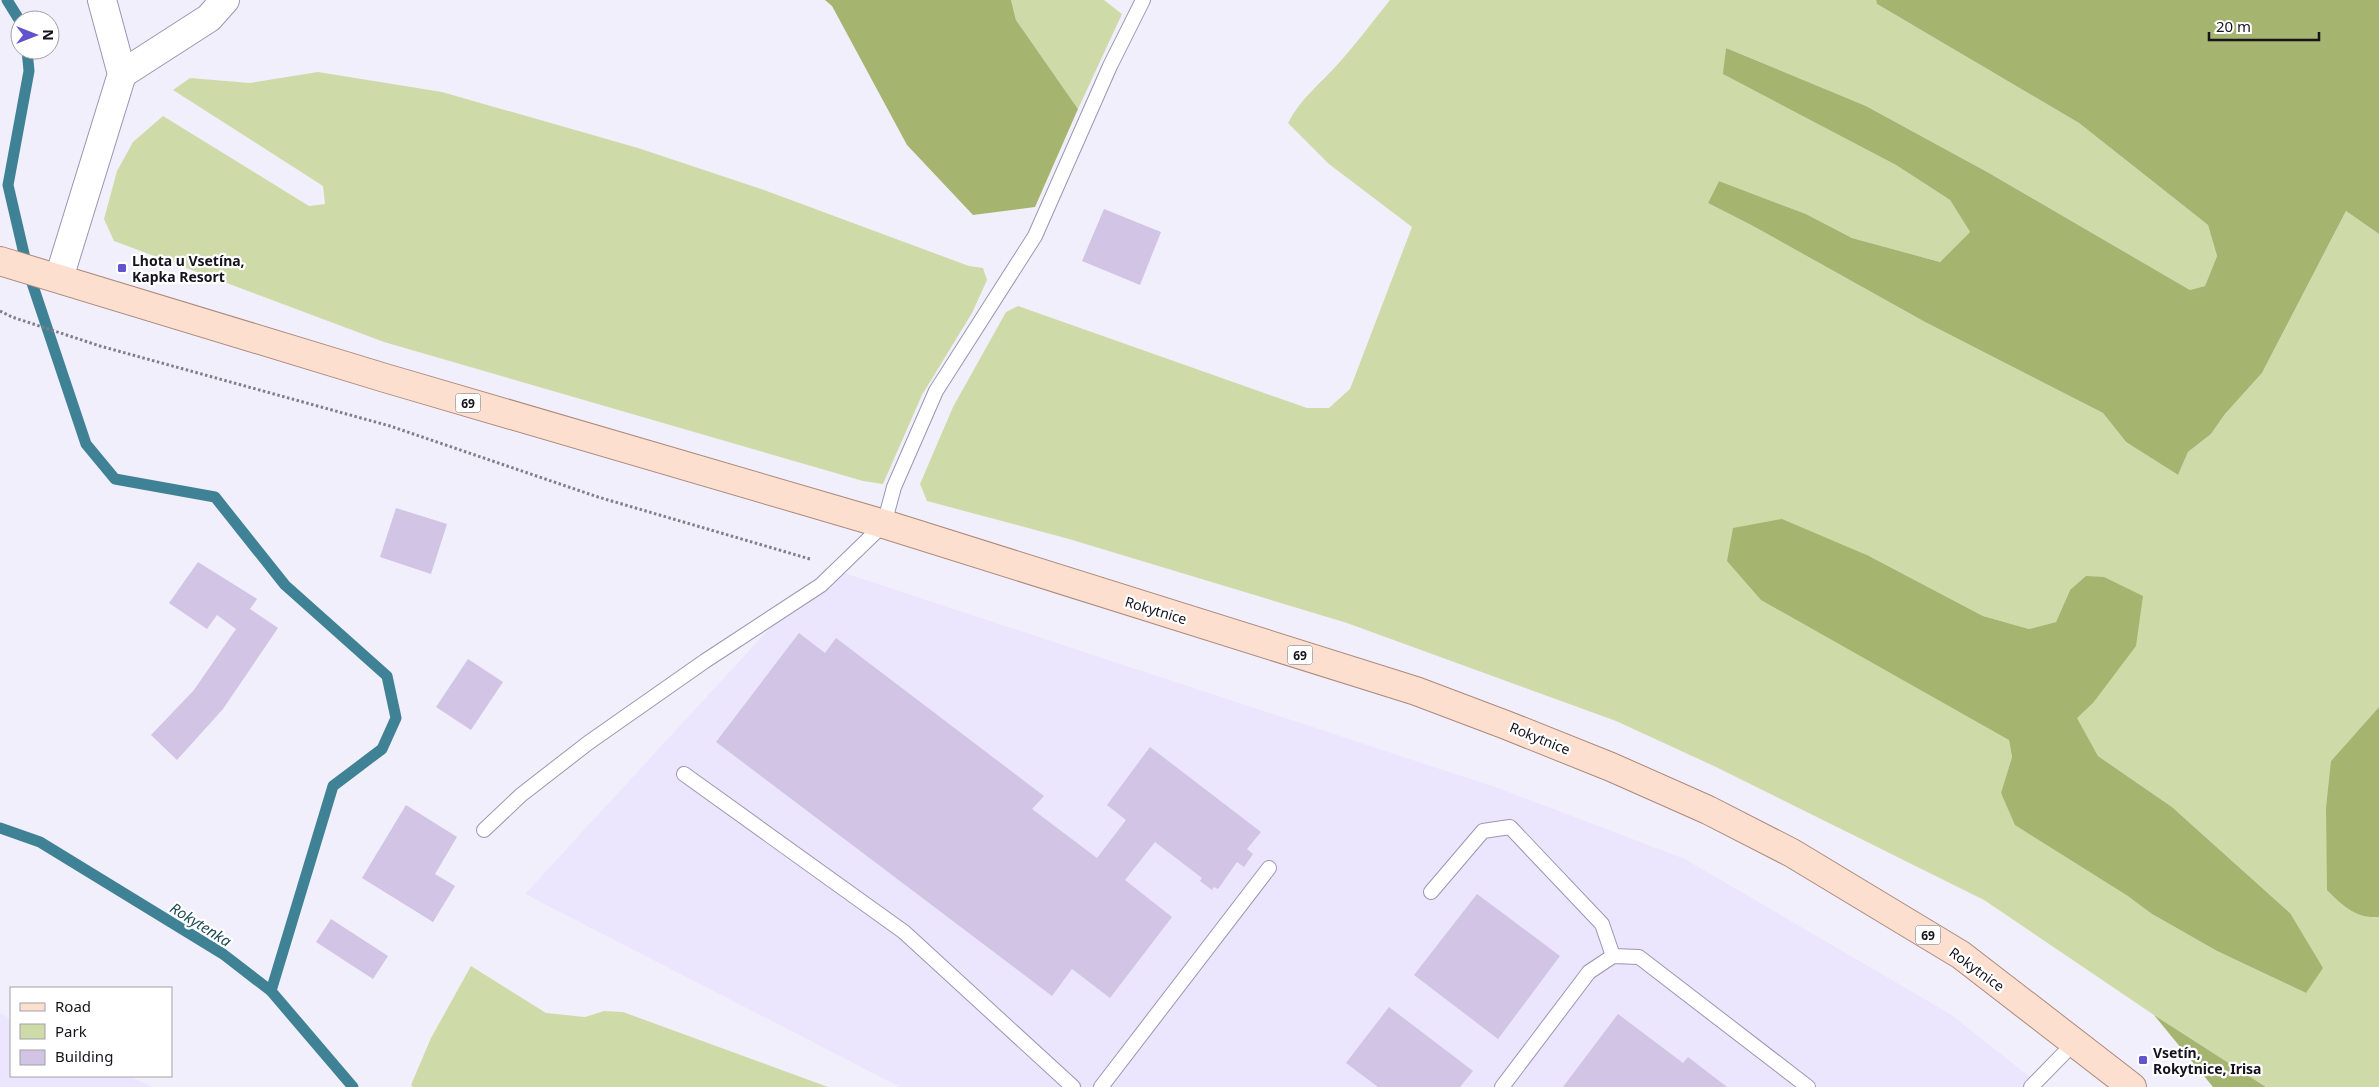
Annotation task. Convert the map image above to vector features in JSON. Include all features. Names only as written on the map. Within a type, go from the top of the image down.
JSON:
[{"type":"main road","name":"69","points":[[1,261],[385,378],[884,524]]},
{"type":"main road","name":"Rokytnice","points":[[884,524],[1416,691],[1611,767],[1708,810],[1792,853],[1961,955],[2132,1087]]},
{"type":"street","points":[[56,277],[122,74],[102,0]]},
{"type":"street","points":[[122,74],[176,42],[209,18],[225,0]]},
{"type":"lane","points":[[484,830],[521,796],[588,743],[705,661],[821,585],[884,524],[894,487],[936,391],[1035,236],[1110,66],[1143,0]]},
{"type":"lane","points":[[684,774],[904,932],[1073,1087]]},
{"type":"lane","points":[[1432,892],[1483,830],[1510,827],[1602,924],[1613,956]]},
{"type":"lane","points":[[1101,1087],[1269,868]]},
{"type":"lane","points":[[1502,1087],[1589,972],[1613,956],[1639,957],[1808,1087]]},
{"type":"lane","points":[[2031,1087],[2074,1043]]},
{"type":"path","points":[[0,311],[20,320],[74,338],[390,426],[598,497],[839,568]]},
{"type":"shaded area","points":[[826,567],[1498,788],[1685,859],[1950,1014],[2043,1087],[900,1087],[525,894]]},
{"type":"shaded area","points":[[0,1013],[10,1018],[10,1077],[131,1077],[153,1087],[0,1087]]},
{"type":"green space","points":[[825,0],[1011,0],[1016,20],[1078,109],[1035,207],[973,215],[907,145],[832,6]]},
{"type":"green space","points":[[1011,0],[1104,0],[1122,14],[1078,109],[1016,20]]},
{"type":"green space","points":[[1390,0],[1876,0],[1877,4],[2079,123],[2208,225],[2217,256],[2205,286],[2190,290],[1989,173],[1866,106],[1726,48],[1724,74],[1896,165],[1950,200],[1970,232],[1940,262],[1852,238],[1806,214],[1719,181],[1708,203],[1925,322],[2103,413],[2126,442],[2178,475],[2188,452],[2211,434],[2225,414],[2262,373],[2346,211],[2379,234],[2379,707],[2331,761],[2373,918],[2379,917],[2379,1087],[2266,1087],[2154,1015],[1984,900],[1716,767],[1616,721],[1347,623],[1069,539],[927,501],[920,484],[953,407],[1006,312],[1018,306],[1307,408],[1329,408],[1350,389],[1412,227],[1329,164],[1288,123],[1305,99],[1345,56]],"holes":[[[1869,556],[1983,616],[2029,629],[2056,622],[2070,590],[2093,703],[2076,717],[2098,756],[2172,807],[2290,913],[2306,993],[2217,951],[2152,914],[2001,794],[2012,757],[2009,740]]]},
{"type":"green space","points":[[1876,0],[2379,0],[2379,234],[2346,211],[2262,373],[2225,414],[2211,434],[2188,452],[2178,475],[2126,442],[2103,413],[1925,322],[1708,203],[1719,181],[1806,214],[1852,238],[1940,262],[1970,232],[1950,200],[1896,165],[1723,74],[1726,48],[1866,106],[1989,173],[2190,290],[2205,286],[2217,256],[2208,225],[2079,123],[1877,4]]},
{"type":"green space","points":[[318,72],[442,92],[638,148],[764,190],[969,266],[983,268],[987,280],[972,313],[922,395],[883,484],[863,481],[384,342],[114,241],[104,219],[117,171],[133,142],[163,116],[309,206],[325,204],[323,186],[173,90],[190,78],[250,83]]},
{"type":"green space","points":[[1782,519],[1869,556],[1983,616],[2029,629],[2056,622],[2070,590],[2086,576],[2104,577],[2143,596],[2136,646],[2093,703],[2077,718],[2098,756],[2172,807],[2290,913],[2323,968],[2306,993],[2217,951],[2152,914],[2128,896],[2015,825],[2001,793],[2012,757],[2009,740],[1761,600],[1727,561],[1733,528]]},
{"type":"green space","points":[[2379,707],[2379,917],[2371,917],[2363,916],[2350,910],[2327,890],[2326,808],[2331,761]]},
{"type":"green space","points":[[471,966],[546,1013],[585,1017],[604,1011],[623,1012],[828,1087],[413,1087],[411,1085],[431,1038]]},
{"type":"green space","points":[[2154,1015],[2266,1087],[2213,1087]]},
{"type":"building","points":[[1104,209],[1161,232],[1140,285],[1082,261]]},
{"type":"building","points":[[396,508],[447,524],[431,574],[380,557]]},
{"type":"building","points":[[198,562],[257,599],[250,609],[278,628],[223,709],[177,760],[151,735],[194,690],[236,629],[217,615],[207,629],[169,603]]},
{"type":"building","points":[[799,633],[825,653],[836,638],[1044,796],[1032,809],[1097,858],[1126,820],[1107,805],[1150,747],[1261,832],[1247,849],[1253,854],[1244,867],[1237,862],[1218,889],[1214,887],[1212,890],[1200,881],[1202,878],[1155,842],[1125,880],[1172,917],[1110,998],[1072,969],[1052,996],[716,742]]},
{"type":"building","points":[[468,659],[503,682],[471,730],[436,707]]},
{"type":"building","points":[[406,805],[457,837],[435,874],[455,886],[433,922],[362,878]]},
{"type":"building","points":[[1477,894],[1560,956],[1498,1039],[1414,975]]},
{"type":"building","points":[[331,919],[388,956],[373,979],[316,942]]},
{"type":"building","points":[[1389,1007],[1473,1071],[1460,1087],[1378,1087],[1346,1063]]},
{"type":"building","points":[[1618,1014],[1683,1063],[1688,1057],[1727,1087],[1563,1087]]},
{"type":"waterway","points":[[7,0],[13,10]]},
{"type":"waterway","points":[[28,60],[29,71],[8,185],[28,271],[86,444],[115,479],[215,497],[285,585],[387,676],[396,718],[382,749],[333,786],[271,991]]},
{"type":"waterway","name":"Rokytenka","points":[[0,828],[40,842],[223,954],[271,991],[353,1087]]},
{"type":"place","name":"Lhota u Vsetína, Kapka Resort","points":[[122,268]]},
{"type":"place","name":"Vsetín, Rokytnice, Irisa","points":[[2143,1060]]}]
